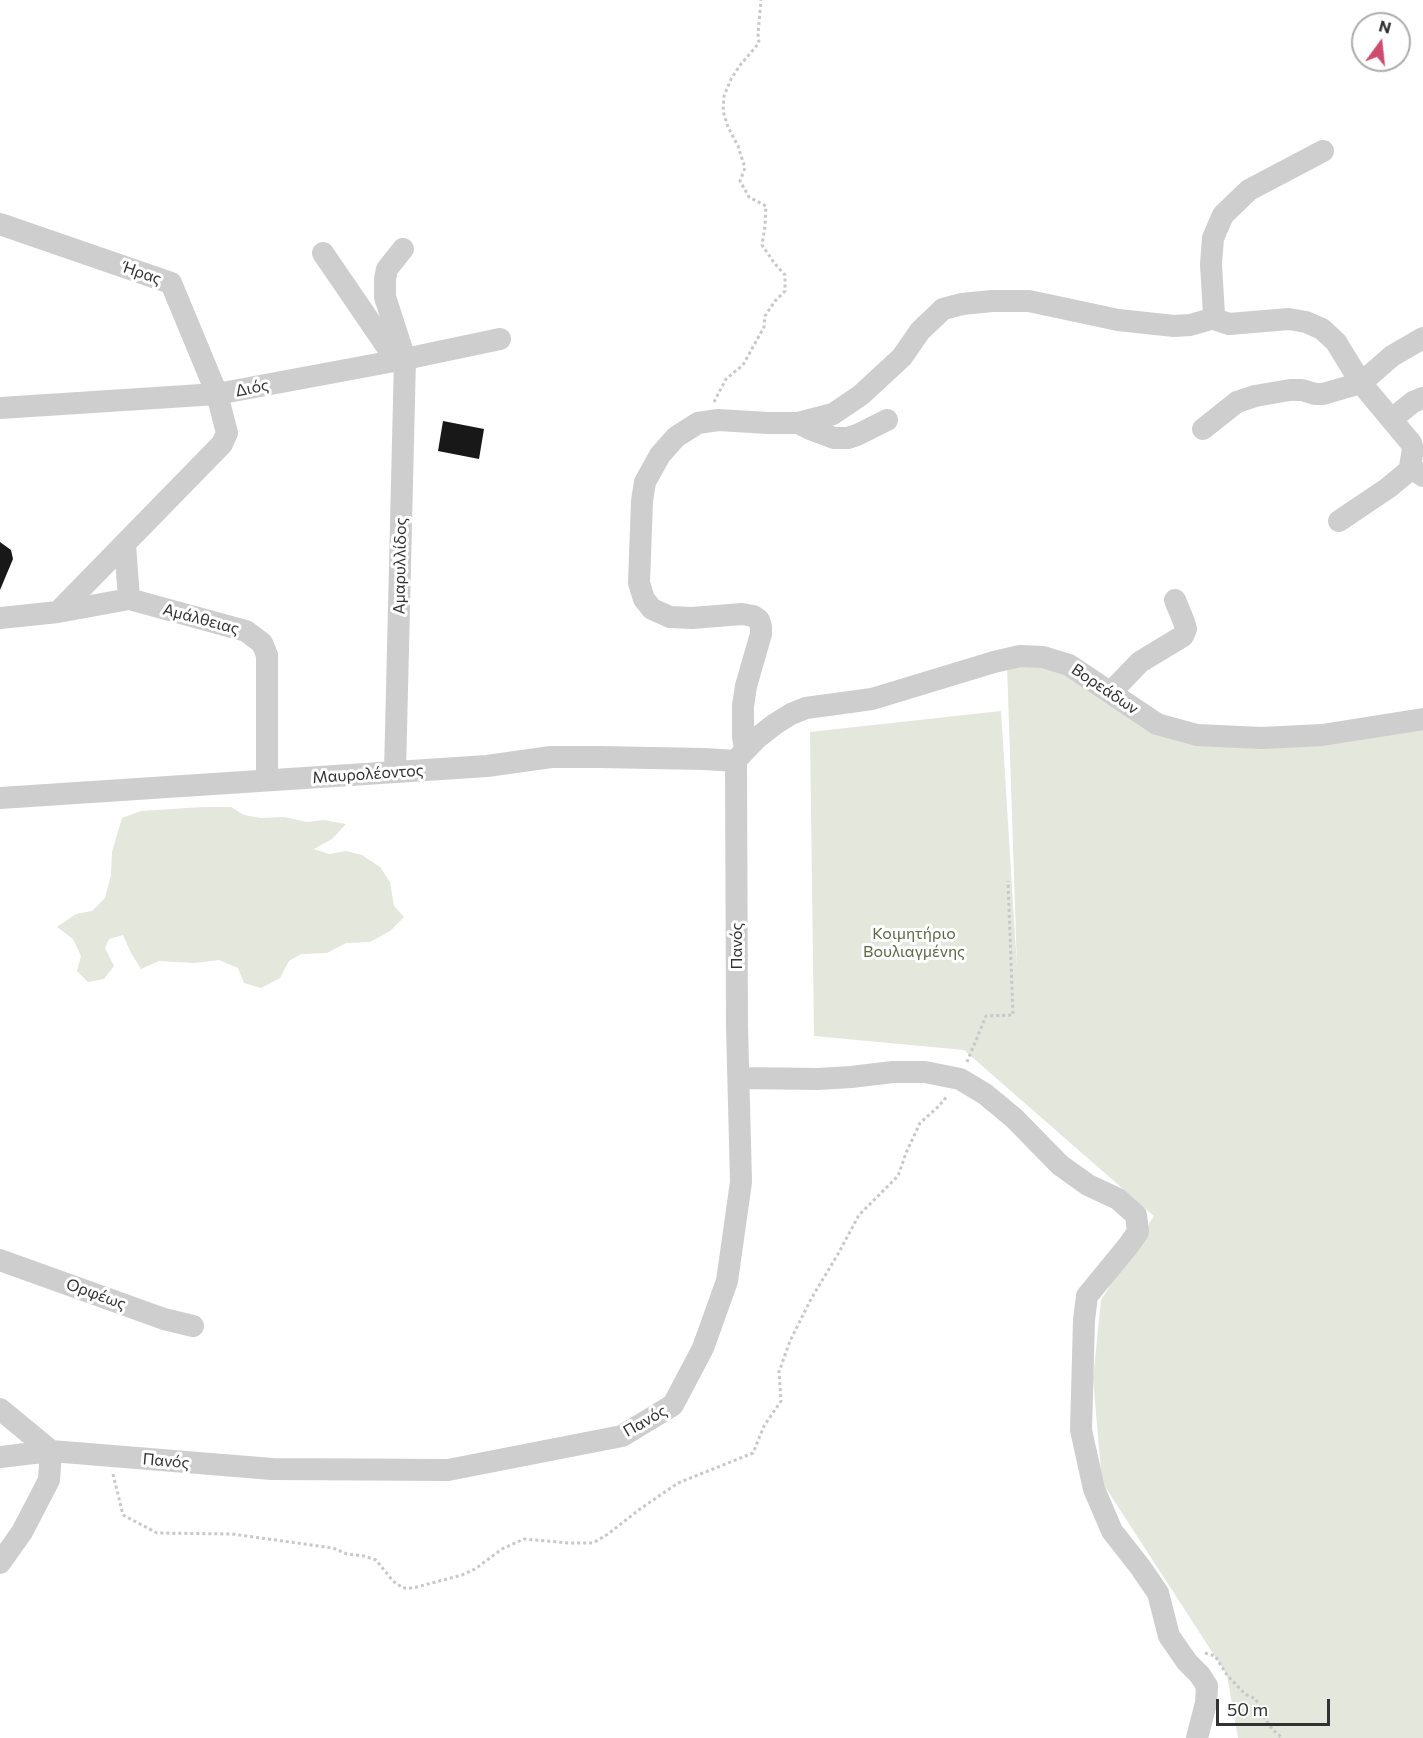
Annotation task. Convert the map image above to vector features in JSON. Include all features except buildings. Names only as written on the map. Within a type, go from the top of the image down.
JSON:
[{"type":"street","points":[[1323,151],[1249,190],[1223,215],[1213,238],[1211,264],[1214,308],[1229,324],[1289,319],[1314,324],[1322,329],[1336,342],[1361,383],[1412,446],[1417,473],[1388,488],[1339,521]]},
{"type":"street","name":"Ήρας","points":[[0,224],[171,283],[217,394],[227,432],[222,444],[58,612]]},
{"type":"street","name":"Αμαρυλλίδος","points":[[395,772],[400,360],[385,297],[385,279],[387,269],[403,249]]},
{"type":"street","points":[[323,253],[400,360]]},
{"type":"street","points":[[709,421],[798,423],[833,414],[861,395],[902,357],[920,331],[943,309],[962,304],[1029,301],[1118,320],[1173,326],[1190,325],[1214,308]]},
{"type":"street","points":[[1203,429],[1237,402],[1255,396],[1290,390],[1323,394],[1361,383],[1392,356],[1423,338]]},
{"type":"street","name":"Διός","points":[[0,408],[217,394],[500,339]]},
{"type":"street","points":[[1392,419],[1413,402],[1423,398]]},
{"type":"street","points":[[798,423],[834,438],[848,438],[873,429],[888,420]]},
{"type":"street","name":"Πανός","points":[[0,1458],[51,1451],[272,1469],[448,1470],[622,1436],[673,1405],[703,1348],[728,1281],[741,1182],[737,1026],[740,755],[746,686],[761,627],[759,620],[742,614],[692,618],[670,617],[652,609],[644,599],[639,583],[642,501],[645,482],[660,455],[676,437],[698,423],[709,421]]},
{"type":"street","points":[[125,544],[129,599]]},
{"type":"street","name":"Αμάλθειας","points":[[0,618],[58,612],[129,599],[246,631],[262,643],[267,655],[267,780]]},
{"type":"street","points":[[1111,692],[1140,662],[1183,636],[1186,629],[1175,600]]},
{"type":"street","name":"Βορεάδων","points":[[740,755],[775,724],[806,708],[872,699],[1009,658],[1031,656],[1062,662],[1077,669],[1157,724],[1187,734],[1206,737],[1262,738],[1322,735],[1423,719]]},
{"type":"street","name":"Μαυρολέοντος","points":[[0,798],[487,766],[532,759],[574,756],[704,759],[740,755]]},
{"type":"street","points":[[739,1078],[818,1079],[893,1072],[925,1072],[960,1079],[985,1094],[1014,1118],[1060,1165],[1088,1185],[1118,1199],[1136,1215],[1138,1232],[1087,1296],[1084,1320],[1081,1430],[1094,1489],[1112,1531],[1158,1593],[1170,1636],[1208,1686],[1197,1738]]},
{"type":"street","name":"Ορφέως","points":[[0,1260],[164,1319],[193,1326]]},
{"type":"street","points":[[0,1409],[51,1451],[48,1480],[22,1532],[0,1563]]},
{"type":"path","points":[[709,421],[715,399],[726,379],[743,365],[764,327],[765,316],[785,291],[785,275],[762,245],[766,206],[748,197],[740,182],[745,168],[723,111],[724,96],[730,79],[759,43],[761,0]]},
{"type":"path","points":[[960,1079],[986,1016],[1013,1015],[1008,881]]},
{"type":"path","points":[[1180,1651],[1196,1651],[1215,1656],[1245,1694],[1256,1699],[1261,1713],[1272,1730],[1282,1738]]},
{"type":"green space","name":"Κοιμητήριο Βουλιαγμένης","points":[[1007,664],[1061,666],[1214,743],[1423,715],[1423,1738],[1238,1738],[1227,1675],[1102,1482],[1093,1379],[1101,1300],[1154,1216],[964,1050],[814,1036],[810,732],[1001,711],[1017,968]]},
{"type":"green space","points":[[231,807],[244,815],[261,818],[284,817],[307,822],[324,820],[346,824],[332,839],[314,849],[329,854],[346,851],[362,855],[380,867],[390,882],[394,906],[404,917],[390,931],[370,942],[346,943],[327,953],[301,954],[289,961],[280,978],[261,988],[244,983],[238,968],[219,960],[195,963],[159,961],[141,969],[123,935],[109,939],[105,948],[114,966],[104,979],[88,982],[77,971],[81,956],[73,939],[57,927],[76,914],[92,911],[105,898],[111,875],[112,852],[122,818],[141,811]]}]
